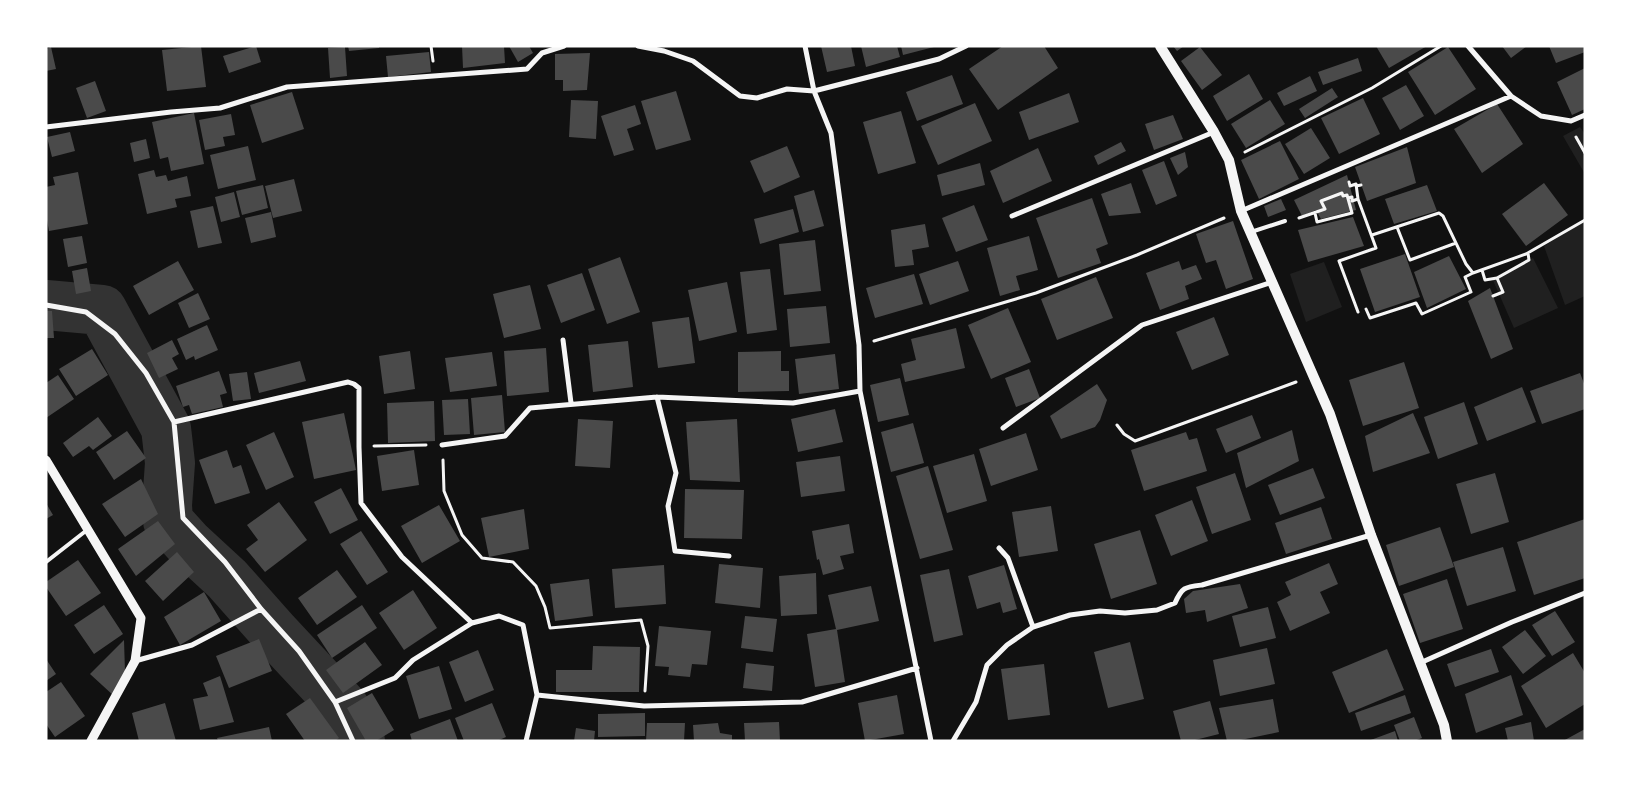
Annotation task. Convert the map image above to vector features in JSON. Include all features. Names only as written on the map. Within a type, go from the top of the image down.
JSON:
[{"type":"main road","points":[[1160,46],[1214,132],[1229,160],[1241,211],[1330,414],[1371,535],[1444,725],[1447,741]]},
{"type":"street","points":[[542,46],[542,53]]},
{"type":"street","points":[[46,127],[220,108],[287,87],[527,69],[542,53],[564,46]]},
{"type":"street","points":[[638,46],[664,51],[693,61],[740,96],[757,98],[788,89],[814,91],[940,59],[966,46]]},
{"type":"street","points":[[805,46],[814,91],[831,133],[859,345],[860,391],[931,741]]},
{"type":"street","points":[[1468,46],[1511,96],[1540,116],[1571,121],[1585,114]]},
{"type":"street","points":[[1241,211],[1511,96]]},
{"type":"street","points":[[1012,216],[1214,132]]},
{"type":"street","points":[[1003,428],[1142,325],[1273,282]]},
{"type":"street","points":[[46,304],[86,312],[115,334],[146,373],[174,422],[183,518],[225,562],[262,609],[299,651],[335,702],[353,741]]},
{"type":"street","points":[[563,340],[571,403]]},
{"type":"street","points":[[174,422],[348,382],[354,384],[359,388],[361,503],[402,557],[472,623]]},
{"type":"street","points":[[442,445],[505,436],[530,408],[657,397],[793,403],[860,391]]},
{"type":"street","points":[[657,397],[676,473],[668,506],[675,550],[729,556]]},
{"type":"street","points":[[46,460],[142,618],[135,661],[91,741]]},
{"type":"street","points":[[953,741],[976,702],[987,665],[1006,645],[1033,627],[1070,615],[1100,611],[1125,613],[1157,610],[1175,603],[1179,593],[1186,587],[1202,585],[1371,535]]},
{"type":"street","points":[[999,548],[1008,558],[1033,627]]},
{"type":"street","points":[[1420,664],[1512,622],[1585,593]]},
{"type":"street","points":[[135,661],[192,645],[262,609]]},
{"type":"street","points":[[335,702],[395,678],[413,660],[472,623],[499,616],[523,625],[538,694],[526,741]]},
{"type":"street","points":[[538,694],[644,706],[802,702],[917,668]]},
{"type":"lane","points":[[1251,232],[1285,221]]},
{"type":"lane","points":[[46,562],[88,530]]},
{"type":"path","points":[[1229,160],[1372,88],[1441,46]]},
{"type":"path","points":[[1350,186],[1361,185]]},
{"type":"path","points":[[1356,186],[1358,199],[1376,248],[1339,261],[1358,312]]},
{"type":"path","points":[[1294,217],[1300,219],[1325,209],[1321,200],[1342,192],[1343,196],[1352,197],[1352,201],[1358,199]]},
{"type":"path","points":[[1315,213],[1317,222],[1352,213],[1348,198]]},
{"type":"path","points":[[859,345],[1036,293],[1137,255],[1241,211]]},
{"type":"path","points":[[1372,235],[1439,213],[1443,216],[1466,264],[1473,273]]},
{"type":"path","points":[[1366,309],[1370,318],[1416,303],[1422,314],[1472,292],[1465,278],[1473,273],[1528,253],[1585,220]]},
{"type":"path","points":[[1397,227],[1410,260],[1456,243]]},
{"type":"path","points":[[1482,270],[1485,280],[1497,278],[1529,260],[1528,253]]},
{"type":"path","points":[[1494,296],[1502,292],[1497,278]]},
{"type":"path","points":[[1117,425],[1124,434],[1135,441],[1313,376]]},
{"type":"path","points":[[359,447],[442,445],[444,491],[462,535],[482,558],[513,562],[536,586],[545,607],[550,628],[641,620],[648,646],[644,706]]},
{"type":"shaded area","points":[[1580,127],[1585,134],[1585,174],[1563,136]]},
{"type":"shaded area","points":[[1585,220],[1585,296],[1565,305],[1544,246]]},
{"type":"shaded area","points":[[1533,258],[1558,308],[1514,328],[1492,278]]},
{"type":"shaded area","points":[[1324,262],[1342,307],[1306,322],[1290,274]]},
{"type":"building","points":[[201,46],[206,87],[167,91],[162,50]]},
{"type":"building","points":[[256,46],[261,62],[229,73],[223,56]]},
{"type":"building","points":[[348,46],[379,46],[379,48],[349,51]]},
{"type":"building","points":[[462,46],[504,46],[505,63],[463,68]]},
{"type":"building","points":[[509,46],[529,46],[533,53],[518,62]]},
{"type":"building","points":[[821,46],[851,46],[855,66],[827,72]]},
{"type":"building","points":[[861,46],[897,46],[900,57],[866,67]]},
{"type":"building","points":[[901,46],[934,46],[934,47],[903,55]]},
{"type":"building","points":[[1003,46],[1044,46],[1058,68],[998,110],[969,69]]},
{"type":"building","points":[[1173,46],[1184,46],[1177,51]]},
{"type":"building","points":[[1376,46],[1427,46],[1389,68]]},
{"type":"building","points":[[1502,46],[1527,46],[1511,58]]},
{"type":"building","points":[[1549,46],[1585,46],[1585,52],[1556,63]]},
{"type":"building","points":[[51,47],[56,69],[46,71],[46,49]]},
{"type":"building","points":[[345,47],[347,76],[330,78],[328,48]]},
{"type":"building","points":[[1200,47],[1222,75],[1202,90],[1181,61]]},
{"type":"building","points":[[1448,47],[1476,89],[1435,115],[1408,72]]},
{"type":"building","points":[[429,52],[431,72],[388,77],[386,56]]},
{"type":"building","points":[[590,53],[587,90],[563,91],[563,80],[555,80],[555,54]]},
{"type":"building","points":[[1358,58],[1362,71],[1323,85],[1318,72]]},
{"type":"building","points":[[1585,68],[1585,109],[1572,115],[1557,82]]},
{"type":"building","points":[[1249,74],[1263,99],[1227,121],[1213,96]]},
{"type":"building","points":[[952,75],[963,104],[917,121],[906,92]]},
{"type":"building","points":[[1310,76],[1317,91],[1284,106],[1277,93]]},
{"type":"building","points":[[95,81],[106,111],[87,118],[76,88]]},
{"type":"building","points":[[1406,85],[1424,116],[1400,130],[1382,98]]},
{"type":"building","points":[[1332,88],[1338,97],[1305,118],[1299,109]]},
{"type":"building","points":[[676,91],[691,140],[656,150],[641,101]]},
{"type":"building","points":[[292,92],[304,129],[262,143],[250,105]]},
{"type":"building","points":[[1069,93],[1079,122],[1029,140],[1019,112]]},
{"type":"building","points":[[1363,98],[1380,134],[1339,154],[1321,118]]},
{"type":"building","points":[[571,100],[598,101],[596,139],[569,137]]},
{"type":"building","points":[[1270,100],[1285,124],[1246,148],[1231,124]]},
{"type":"building","points":[[975,103],[992,141],[938,165],[921,126]]},
{"type":"building","points":[[1497,104],[1523,144],[1482,173],[1454,129]]},
{"type":"building","points":[[635,105],[641,124],[627,129],[634,150],[614,156],[601,116]]},
{"type":"building","points":[[901,111],[916,163],[878,174],[863,122]]},
{"type":"building","points":[[194,113],[204,164],[171,171],[168,157],[160,159],[152,122]]},
{"type":"building","points":[[231,114],[235,135],[223,137],[225,146],[205,150],[199,120]]},
{"type":"building","points":[[1173,115],[1183,139],[1154,150],[1145,124]]},
{"type":"building","points":[[1311,128],[1330,158],[1304,174],[1285,144]]},
{"type":"building","points":[[70,132],[75,151],[52,157],[47,137]]},
{"type":"building","points":[[146,139],[150,158],[134,162],[130,143]]},
{"type":"building","points":[[1280,141],[1299,179],[1259,199],[1241,160]]},
{"type":"building","points":[[1121,142],[1126,151],[1098,165],[1094,156]]},
{"type":"building","points":[[248,146],[256,180],[218,189],[210,155]]},
{"type":"building","points":[[787,146],[800,177],[764,193],[750,161]]},
{"type":"building","points":[[1407,147],[1416,183],[1367,201],[1355,167]]},
{"type":"building","points":[[1038,148],[1052,181],[1003,203],[990,171]]},
{"type":"building","points":[[1185,152],[1188,167],[1178,175],[1170,158]]},
{"type":"building","points":[[1164,161],[1177,196],[1156,205],[1142,170]]},
{"type":"building","points":[[980,163],[985,185],[942,196],[937,175]]},
{"type":"building","points":[[154,170],[156,177],[166,175],[168,181],[187,176],[191,196],[175,199],[177,207],[147,214],[138,174]]},
{"type":"building","points":[[78,172],[88,224],[49,231],[46,215],[46,187],[55,185],[53,177]]},
{"type":"building","points":[[1347,175],[1356,210],[1321,219],[1316,210],[1302,216],[1294,200]]},
{"type":"building","points":[[294,179],[302,211],[273,218],[265,186]]},
{"type":"building","points":[[1131,183],[1141,213],[1109,216],[1101,194]]},
{"type":"building","points":[[1544,183],[1568,215],[1526,246],[1502,214]]},
{"type":"building","points":[[263,185],[268,208],[242,215],[236,191]]},
{"type":"building","points":[[1427,185],[1437,211],[1394,224],[1385,199]]},
{"type":"building","points":[[814,190],[824,226],[803,232],[794,196]]},
{"type":"building","points":[[234,192],[240,217],[221,222],[215,197]]},
{"type":"building","points":[[1092,198],[1108,244],[1096,249],[1101,263],[1058,278],[1036,218]]},
{"type":"building","points":[[1281,199],[1286,210],[1268,217],[1264,206]]},
{"type":"building","points":[[974,205],[988,240],[956,252],[942,218]]},
{"type":"building","points":[[213,206],[222,243],[198,248],[190,211]]},
{"type":"building","points":[[793,209],[799,232],[760,244],[754,219]]},
{"type":"building","points":[[271,212],[276,237],[251,243],[245,218]]},
{"type":"building","points":[[1353,217],[1364,246],[1308,262],[1298,230]]},
{"type":"building","points":[[1233,221],[1253,279],[1226,289],[1216,260],[1206,263],[1196,234]]},
{"type":"building","points":[[925,224],[929,247],[912,250],[914,265],[895,267],[891,230]]},
{"type":"building","points":[[82,236],[87,263],[68,267],[63,239]]},
{"type":"building","points":[[1029,236],[1038,270],[1016,276],[1020,290],[1000,296],[987,248]]},
{"type":"building","points":[[815,240],[821,291],[784,295],[779,244]]},
{"type":"building","points":[[1405,254],[1420,297],[1375,312],[1360,269]]},
{"type":"building","points":[[1449,256],[1466,289],[1427,308],[1414,272]]},
{"type":"building","points":[[620,257],[640,312],[607,324],[588,269]]},
{"type":"building","points":[[178,261],[194,290],[149,315],[133,286]]},
{"type":"building","points":[[958,261],[969,291],[930,305],[919,274]]},
{"type":"building","points":[[1179,261],[1182,270],[1196,265],[1202,279],[1185,286],[1189,299],[1160,310],[1146,273]]},
{"type":"building","points":[[87,268],[91,291],[76,294],[72,271]]},
{"type":"building","points":[[770,269],[777,330],[747,334],[740,272]]},
{"type":"building","points":[[582,273],[595,310],[561,323],[547,285]]},
{"type":"building","points":[[914,274],[923,304],[875,318],[866,288]]},
{"type":"building","points":[[1096,277],[1113,318],[1057,340],[1041,299]]},
{"type":"building","points":[[727,282],[737,332],[699,341],[688,290]]},
{"type":"building","points":[[530,285],[541,329],[504,338],[493,294]]},
{"type":"building","points":[[1490,288],[1513,349],[1491,359],[1468,301]]},
{"type":"building","points":[[198,293],[210,319],[189,328],[178,303]]},
{"type":"building","points":[[826,306],[830,343],[790,347],[787,309]]},
{"type":"building","points":[[1008,308],[1031,362],[991,379],[968,325]]},
{"type":"building","points":[[46,311],[52,311],[54,338],[46,338]]},
{"type":"building","points":[[689,317],[695,363],[658,368],[652,322]]},
{"type":"building","points":[[1214,317],[1229,355],[1192,370],[1176,332]]},
{"type":"building","points":[[207,325],[218,350],[195,360],[194,356],[186,360],[177,339]]},
{"type":"building","points":[[956,328],[965,368],[905,382],[901,364],[916,360],[911,339]]},
{"type":"building","points":[[172,340],[179,354],[172,358],[178,369],[159,378],[147,353]]},
{"type":"building","points":[[628,341],[633,387],[593,392],[588,345]]},
{"type":"building","points":[[546,348],[549,392],[507,396],[504,351]]},
{"type":"building","points":[[92,349],[108,375],[76,396],[59,369]]},
{"type":"building","points":[[410,351],[415,389],[384,394],[379,356]]},
{"type":"building","points":[[781,351],[781,371],[789,371],[789,391],[738,392],[738,352]]},
{"type":"building","points":[[492,352],[497,386],[450,392],[445,358]]},
{"type":"building","points":[[835,354],[839,389],[799,394],[795,359]]},
{"type":"building","points":[[300,361],[306,381],[259,393],[254,373]]},
{"type":"building","points":[[1404,362],[1419,408],[1363,426],[1349,380]]},
{"type":"building","points":[[1029,369],[1040,398],[1016,407],[1005,378]]},
{"type":"building","points":[[219,371],[227,393],[220,395],[223,407],[192,414],[189,405],[183,407],[176,386]]},
{"type":"building","points":[[247,372],[251,399],[233,401],[229,374]]},
{"type":"building","points":[[1580,373],[1585,386],[1585,409],[1542,424],[1530,391]]},
{"type":"building","points":[[58,375],[74,399],[46,418],[46,383]]},
{"type":"building","points":[[900,378],[909,415],[878,422],[870,385]]},
{"type":"building","points":[[1097,384],[1107,400],[1100,420],[1095,427],[1061,439],[1050,416]]},
{"type":"building","points":[[1522,387],[1536,422],[1487,441],[1474,407]]},
{"type":"building","points":[[502,395],[505,432],[474,435],[471,398]]},
{"type":"building","points":[[468,399],[470,434],[444,435],[442,400]]},
{"type":"building","points":[[434,401],[435,441],[388,443],[387,403]]},
{"type":"building","points":[[1464,402],[1478,444],[1438,459],[1424,417]]},
{"type":"building","points":[[835,409],[843,442],[798,452],[791,419]]},
{"type":"building","points":[[344,413],[356,470],[314,479],[302,422]]},
{"type":"building","points":[[1413,413],[1430,453],[1373,472],[1365,436]]},
{"type":"building","points":[[1252,415],[1261,438],[1226,453],[1216,429]]},
{"type":"building","points":[[98,417],[112,436],[93,450],[89,446],[73,457],[63,443]]},
{"type":"building","points":[[578,419],[613,421],[610,468],[575,466]]},
{"type":"building","points":[[737,419],[740,482],[690,480],[686,422]]},
{"type":"building","points":[[913,423],[924,463],[891,472],[881,432]]},
{"type":"building","points":[[1292,430],[1299,461],[1246,488],[1237,453]]},
{"type":"building","points":[[127,431],[146,458],[114,480],[96,452]]},
{"type":"building","points":[[274,432],[294,477],[266,490],[246,445]]},
{"type":"building","points":[[1186,432],[1189,440],[1197,438],[1207,471],[1144,491],[1131,450]]},
{"type":"building","points":[[1026,433],[1038,470],[991,486],[979,449]]},
{"type":"building","points":[[227,450],[233,468],[241,465],[250,493],[215,504],[199,460]]},
{"type":"building","points":[[414,450],[419,485],[382,491],[377,456]]},
{"type":"building","points":[[974,454],[987,501],[947,513],[933,466]]},
{"type":"building","points":[[840,456],[845,491],[801,497],[796,462]]},
{"type":"building","points":[[928,466],[953,550],[920,559],[896,476]]},
{"type":"building","points":[[1313,468],[1325,498],[1280,515],[1268,485]]},
{"type":"building","points":[[1235,473],[1251,520],[1212,534],[1196,487]]},
{"type":"building","points":[[1495,473],[1509,522],[1471,534],[1456,484]]},
{"type":"building","points":[[141,479],[158,514],[125,537],[102,504]]},
{"type":"building","points":[[341,488],[358,520],[330,534],[314,502]]},
{"type":"building","points":[[685,489],[744,490],[742,539],[684,538]]},
{"type":"building","points":[[1192,500],[1208,541],[1171,556],[1155,515]]},
{"type":"building","points":[[279,502],[307,540],[265,572],[246,549],[258,540],[247,525]]},
{"type":"building","points":[[46,503],[53,515],[46,519]]},
{"type":"building","points":[[439,505],[460,541],[422,563],[401,526]]},
{"type":"building","points":[[1051,506],[1058,551],[1019,557],[1012,512]]},
{"type":"building","points":[[1321,507],[1332,539],[1286,554],[1275,523]]},
{"type":"building","points":[[524,509],[529,549],[489,557],[481,518]]},
{"type":"building","points":[[1585,519],[1585,578],[1534,595],[1517,542]]},
{"type":"building","points":[[158,521],[175,544],[136,576],[118,549]]},
{"type":"building","points":[[849,524],[854,553],[840,556],[844,569],[823,575],[819,559],[817,560],[812,531]]},
{"type":"building","points":[[1440,527],[1454,567],[1399,586],[1386,545]]},
{"type":"building","points":[[1140,530],[1157,584],[1111,599],[1094,544]]},
{"type":"building","points":[[361,531],[388,572],[367,585],[340,544]]},
{"type":"building","points":[[1503,547],[1516,591],[1467,606],[1453,562]]},
{"type":"building","points":[[177,552],[194,572],[163,601],[145,581]]},
{"type":"building","points":[[78,560],[101,593],[66,616],[46,587],[46,582]]},
{"type":"building","points":[[1329,563],[1338,584],[1320,592],[1330,613],[1290,631],[1277,602],[1291,595],[1285,582]]},
{"type":"building","points":[[719,564],[763,568],[760,608],[715,603]]},
{"type":"building","points":[[664,565],[666,604],[615,608],[612,569]]},
{"type":"building","points":[[1004,565],[1017,609],[1003,613],[1000,602],[977,609],[968,576]]},
{"type":"building","points":[[949,569],[963,635],[934,642],[920,575]]},
{"type":"building","points":[[337,570],[357,597],[317,625],[298,598]]},
{"type":"building","points":[[816,573],[817,614],[781,616],[779,576]]},
{"type":"building","points":[[589,579],[593,616],[555,621],[550,584]]},
{"type":"building","points":[[1447,579],[1463,629],[1420,643],[1403,594]]},
{"type":"building","points":[[1240,584],[1248,608],[1207,622],[1205,610],[1186,613],[1184,599],[1193,591]]},
{"type":"building","points":[[871,586],[879,621],[837,630],[845,682],[815,687],[807,634],[836,629],[828,595]]},
{"type":"building","points":[[413,590],[437,628],[404,650],[379,613]]},
{"type":"building","points":[[204,592],[221,621],[180,645],[164,617]]},
{"type":"building","points":[[104,605],[123,634],[94,654],[74,625]]},
{"type":"building","points":[[362,605],[377,628],[332,658],[317,635]]},
{"type":"building","points":[[1268,607],[1276,638],[1240,647],[1232,616]]},
{"type":"building","points":[[1555,611],[1575,642],[1552,656],[1532,625]]},
{"type":"building","points":[[745,616],[777,619],[773,652],[741,648]]},
{"type":"building","points":[[659,626],[711,631],[707,665],[692,664],[690,677],[668,675],[669,667],[655,666]]},
{"type":"building","points":[[1525,630],[1546,656],[1523,674],[1502,647]]},
{"type":"building","points":[[259,639],[272,671],[229,688],[216,656]]},
{"type":"building","points":[[124,640],[125,672],[114,696],[90,674]]},
{"type":"building","points":[[365,642],[382,665],[343,693],[326,670]]},
{"type":"building","points":[[1130,642],[1144,699],[1108,708],[1094,652]]},
{"type":"building","points":[[593,646],[640,647],[639,692],[556,692],[556,670],[592,670]]},
{"type":"building","points":[[1267,648],[1275,684],[1220,696],[1213,660]]},
{"type":"building","points":[[1387,649],[1404,690],[1349,713],[1332,672]]},
{"type":"building","points":[[1491,649],[1499,672],[1455,687],[1447,664]]},
{"type":"building","points":[[478,650],[494,690],[465,702],[449,662]]},
{"type":"building","points":[[1573,653],[1585,673],[1585,704],[1546,728],[1521,686]]},
{"type":"building","points":[[46,659],[56,674],[46,681]]},
{"type":"building","points":[[746,663],[774,666],[772,691],[743,688]]},
{"type":"building","points":[[1044,664],[1050,715],[1008,720],[1001,669]]},
{"type":"building","points":[[439,666],[452,709],[419,719],[406,676]]},
{"type":"building","points":[[1511,675],[1523,715],[1476,733],[1465,694]]},
{"type":"building","points":[[220,676],[234,722],[200,730],[193,699],[208,696],[203,683]]},
{"type":"building","points":[[61,682],[85,716],[55,737],[46,724],[46,692]]},
{"type":"building","points":[[372,693],[394,730],[376,741],[366,741],[347,708]]},
{"type":"building","points":[[897,695],[904,734],[865,741],[858,703]]},
{"type":"building","points":[[1405,695],[1411,713],[1361,731],[1355,713]]},
{"type":"building","points":[[310,698],[339,738],[335,741],[305,741],[286,714]]},
{"type":"building","points":[[1273,699],[1279,732],[1236,741],[1227,741],[1219,708]]},
{"type":"building","points":[[1210,701],[1219,734],[1191,741],[1181,741],[1173,711]]},
{"type":"building","points":[[165,703],[176,741],[139,741],[132,713]]},
{"type":"building","points":[[492,703],[506,737],[497,741],[464,741],[455,718]]},
{"type":"building","points":[[645,713],[645,736],[598,737],[598,714]]},
{"type":"building","points":[[1414,717],[1422,738],[1414,741],[1400,741],[1394,725]]},
{"type":"building","points":[[450,719],[458,741],[412,741],[410,734]]},
{"type":"building","points":[[779,722],[780,741],[745,741],[744,723]]},
{"type":"building","points":[[1531,722],[1534,741],[1508,741],[1505,728]]},
{"type":"building","points":[[647,723],[685,723],[684,741],[646,741]]},
{"type":"building","points":[[718,723],[720,733],[732,735],[732,741],[694,741],[693,725]]},
{"type":"building","points":[[269,727],[272,741],[218,741],[217,738]]},
{"type":"building","points":[[576,728],[595,731],[594,741],[574,741]]},
{"type":"building","points":[[1585,729],[1585,741],[1563,741]]},
{"type":"building","points":[[1395,731],[1398,741],[1368,741]]},
{"type":"waterway","points":[[46,305],[102,310],[166,428],[170,463],[167,505],[168,521],[188,543],[227,579],[344,707],[360,741]]}]
